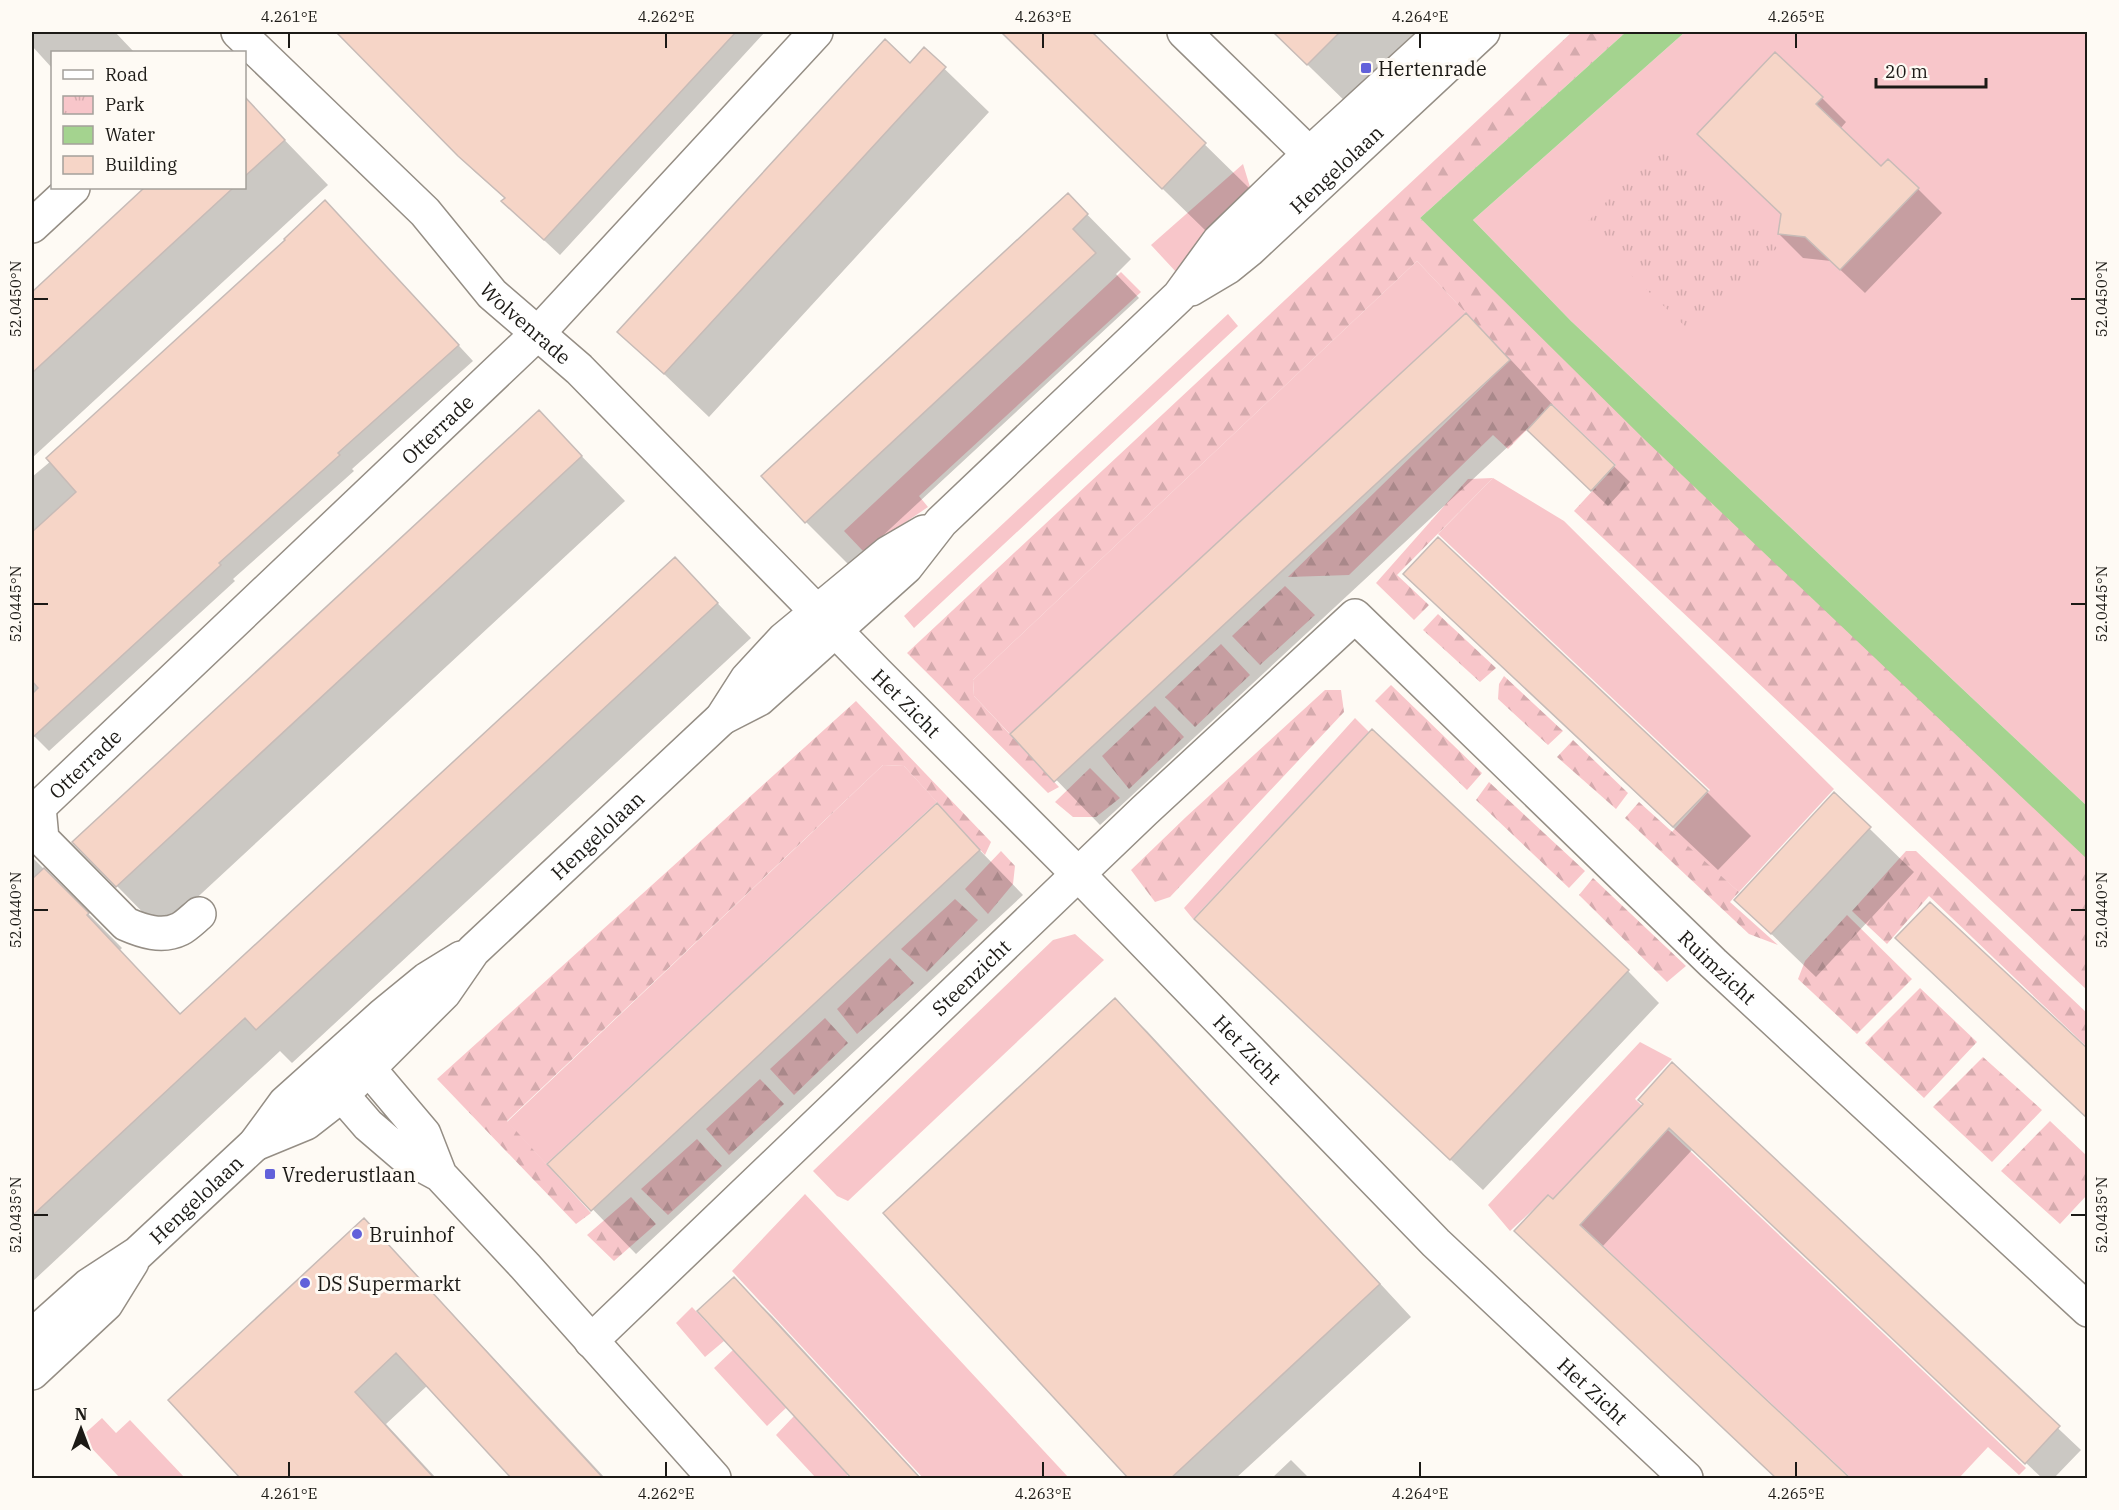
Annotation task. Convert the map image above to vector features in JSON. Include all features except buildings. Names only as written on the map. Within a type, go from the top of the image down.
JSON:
[{"type":"street","name":"Otterrade","points":[[35,803],[538,333],[816,32]]},
{"type":"street","points":[[1184,32],[1320,165]]},
{"type":"street","name":"Hengelolaan","points":[[32,1336],[89,1285],[138,1253],[255,1144],[285,1103],[337,1057],[427,979],[473,951],[722,718],[747,679],[784,639],[826,621],[888,553],[941,522],[1179,296],[1228,267],[1442,32]]},
{"type":"street","name":"Hengelolaan","points":[[1320,165],[1483,32]]},
{"type":"street","name":"Wolvenrade","points":[[232,39],[245,51]]},
{"type":"street","name":"Wolvenrade","points":[[246,52],[425,212],[492,294],[579,369],[826,621]]},
{"type":"street","points":[[32,226],[72,189]]},
{"type":"street","name":"Steenzicht","points":[[591,1341],[1078,874],[1355,616]]},
{"type":"street","name":"Ruimzicht","points":[[1355,616],[1713,963],[2088,1310]]},
{"type":"street","name":"Het Zicht","points":[[826,621],[1078,874],[1437,1242],[1686,1479]]},
{"type":"street","points":[[35,803],[42,839],[126,924],[145,932],[162,933],[179,930],[199,914]]},
{"type":"street","name":"Hengelolaan","points":[[255,1144],[306,1123],[342,1095],[444,993],[473,951]]},
{"type":"street","points":[[440,1175],[424,1134],[369,1069],[337,1057],[342,1095],[368,1125],[403,1155],[440,1175],[525,1266],[714,1479]]},
{"type":"street","name":"Hengelolaan","points":[[32,1373],[106,1304],[138,1253]]},
{"type":"green space","points":[[1572,32],[1626,32],[1420,218],[2087,858],[2087,990],[1574,511],[1616,465],[1552,404],[1508,449],[1493,435],[1349,575],[1288,577],[1510,360],[1417,261],[973,680],[974,696],[1059,787],[1048,793],[907,653]]},
{"type":"green space","points":[[1685,32],[2087,32],[2087,806],[1571,321],[1473,220]]},
{"type":"green space","points":[[1664,139],[1777,248],[1693,334],[1582,228]]},
{"type":"green space","points":[[1243,164],[1250,187],[1177,273],[1151,245]]},
{"type":"green space","points":[[1417,261],[1466,313],[1010,734],[974,696],[973,680]]},
{"type":"green space","points":[[1121,272],[1141,292],[919,496],[928,507],[863,551],[844,531]]},
{"type":"green space","points":[[1228,314],[1238,326],[914,628],[904,616]]},
{"type":"green space","points":[[1493,478],[1564,521],[1834,789],[1739,892],[1671,833],[1710,790],[1438,534]]},
{"type":"green space","points":[[1493,478],[1397,575],[1429,605],[1414,620],[1376,583],[1468,479]]},
{"type":"green space","points":[[1285,586],[1315,615],[1260,665],[1232,636]]},
{"type":"green space","points":[[1438,614],[1496,668],[1480,682],[1423,630]]},
{"type":"green space","points":[[1221,644],[1250,675],[1195,727],[1165,697]]},
{"type":"green space","points":[[1504,676],[1563,731],[1548,745],[1498,699],[1499,684]]},
{"type":"green space","points":[[1391,685],[1482,773],[1467,790],[1375,701]]},
{"type":"green space","points":[[1325,690],[1341,690],[1344,712],[1170,897],[1155,902],[1131,870]]},
{"type":"green space","points":[[856,701],[991,842],[985,855],[904,766],[883,765],[507,1121],[591,1213],[576,1224],[437,1079]]},
{"type":"green space","points":[[1155,706],[1184,737],[1129,789],[1102,756]]},
{"type":"green space","points":[[1355,718],[1369,732],[1193,919],[1184,908]]},
{"type":"green space","points":[[1573,740],[1628,793],[1616,809],[1557,757]]},
{"type":"green space","points":[[883,765],[904,766],[937,802],[546,1164],[507,1122]]},
{"type":"green space","points":[[1090,768],[1120,798],[1096,817],[1073,817],[1055,802]]},
{"type":"green space","points":[[1489,782],[1585,871],[1569,888],[1476,800]]},
{"type":"green space","points":[[1639,802],[1739,892],[1730,902],[1778,945],[1749,934],[1625,818]]},
{"type":"green space","points":[[1001,851],[1015,866],[1013,884],[988,914],[965,889]]},
{"type":"green space","points":[[1906,851],[1916,851],[2087,1013],[2087,1047],[1929,896],[1887,944],[1852,911]]},
{"type":"green space","points":[[1593,878],[1686,966],[1667,982],[1579,895]]},
{"type":"green space","points":[[955,899],[978,920],[927,972],[901,949]]},
{"type":"green space","points":[[1847,915],[1912,979],[1857,1034],[1798,979],[1805,961]]},
{"type":"green space","points":[[1075,934],[1104,960],[848,1201],[837,1196],[813,1171],[1053,940]]},
{"type":"green space","points":[[890,958],[914,983],[857,1034],[837,1009]]},
{"type":"green space","points":[[1920,988],[1977,1042],[1924,1098],[1865,1043]]},
{"type":"green space","points":[[825,1018],[848,1043],[794,1095],[770,1069]]},
{"type":"green space","points":[[1640,1042],[1672,1059],[1635,1099],[2026,1468],[2019,1475],[1988,1447],[1959,1478],[1851,1478],[1549,1195],[1510,1231],[1488,1205]]},
{"type":"green space","points":[[1983,1057],[2042,1110],[1992,1162],[1933,1107]]},
{"type":"green space","points":[[760,1079],[784,1104],[729,1155],[706,1129]]},
{"type":"green space","points":[[2050,1121],[2087,1156],[2087,1195],[2060,1224],[2001,1171]]},
{"type":"green space","points":[[697,1139],[722,1166],[668,1215],[641,1189]]},
{"type":"green space","points":[[805,1194],[1069,1478],[923,1478],[732,1271]]},
{"type":"green space","points":[[631,1197],[656,1224],[614,1261],[587,1235]]},
{"type":"green space","points":[[692,1307],[724,1341],[705,1357],[676,1323]]},
{"type":"green space","points":[[733,1350],[787,1407],[767,1426],[714,1368]]},
{"type":"green space","points":[[794,1416],[848,1475],[844,1478],[816,1478],[776,1435]]},
{"type":"green space","points":[[102,1418],[116,1433],[130,1420],[185,1478],[120,1478],[81,1437]]},
{"type":"water","points":[[1626,32],[1685,32],[1473,220],[1571,321],[2087,806],[2087,859],[1644,439],[1420,218]]},
{"type":"place","name":"Hertenrade","points":[[1366,68]]},
{"type":"place","name":"Vrederustlaan","points":[[270,1174]]},
{"type":"place","name":"Bruinhof","points":[[357,1234]]},
{"type":"place","name":"DS Supermarkt","points":[[305,1283]]}]
